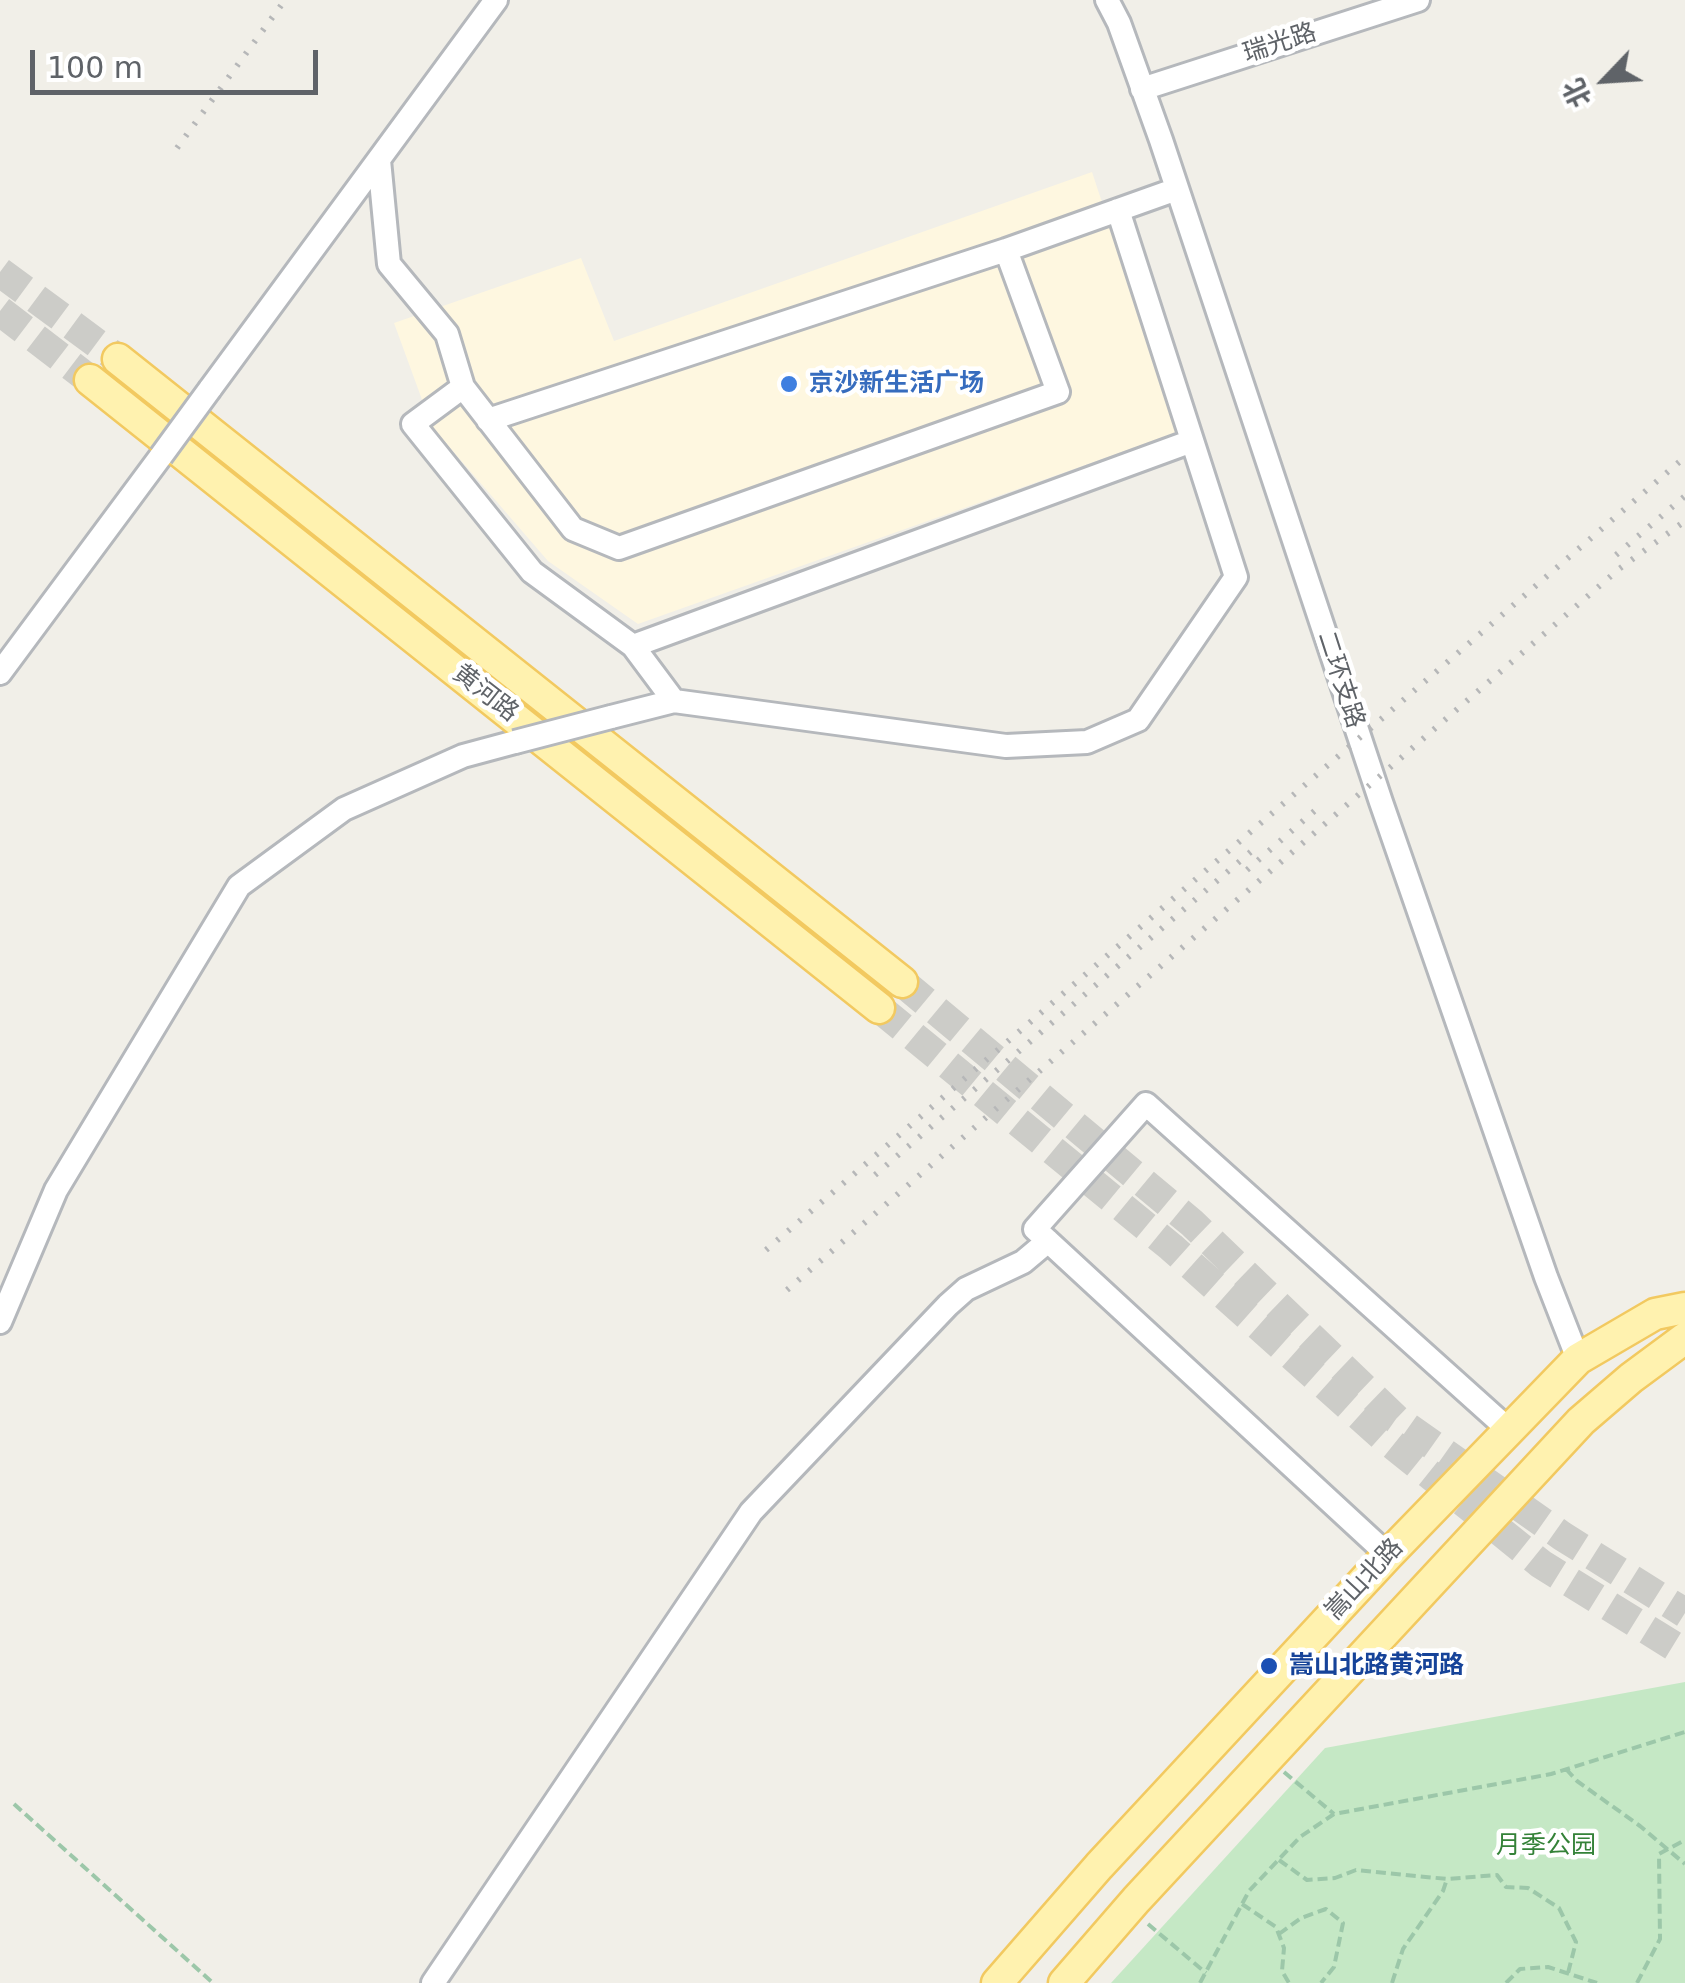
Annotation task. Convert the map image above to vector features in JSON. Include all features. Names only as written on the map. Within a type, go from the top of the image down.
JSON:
[{"type":"main road","name":"黄河路","points":[[118,359],[902,982]]},
{"type":"main road","name":"黄河路","points":[[90,380],[879,1008]]},
{"type":"main road","name":"嵩山北路","points":[[997,1983],[1099,1866],[1388,1555],[1578,1359],[1654,1314],[1685,1308]]},
{"type":"main road","name":"嵩山北路","points":[[1064,1983],[1129,1908],[1581,1422],[1685,1338]]},
{"type":"street","points":[[0,673],[496,0]]},
{"type":"street","name":"二环支路","points":[[1106,0],[1142,89],[1380,802],[1539,1259],[1578,1359]]},
{"type":"street","name":"瑞光路","points":[[1142,89],[1418,0]]},
{"type":"street","points":[[379,160],[389,264],[447,334],[463,388],[572,529],[619,548],[1058,392],[1006,250]]},
{"type":"street","points":[[488,420],[1177,190]]},
{"type":"street","points":[[0,1322],[56,1190],[238,886],[344,809],[463,756],[674,700],[1006,746],[1087,742],[1138,720],[1236,577],[1118,210]]},
{"type":"street","points":[[463,388],[413,424],[532,572],[633,646],[674,700]]},
{"type":"street","points":[[633,646],[1192,440]]},
{"type":"street","points":[[1388,1555],[1035,1229],[1146,1104],[1509,1430]]},
{"type":"street","points":[[433,1983],[751,1512],[966,1288],[1023,1262],[1048,1241]]},
{"type":"path","points":[[1200,1983],[1249,1891],[1300,1838],[1334,1814],[1566,1769],[1685,1732]]},
{"type":"path","points":[[1268,1758],[1334,1814]]},
{"type":"path","points":[[1566,1769],[1685,1864]]},
{"type":"path","points":[[14,1804],[213,1983]]},
{"type":"path","points":[[1637,1983],[1660,1940],[1659,1854],[1685,1840]]},
{"type":"path","points":[[1278,1860],[1307,1880],[1334,1878],[1356,1870],[1447,1879],[1496,1875],[1506,1887],[1528,1888],[1559,1908],[1576,1942],[1568,1973]]},
{"type":"path","points":[[1392,1983],[1402,1949],[1443,1891],[1447,1879]]},
{"type":"path","points":[[1242,1904],[1276,1928],[1284,1948],[1282,1972],[1289,1983]]},
{"type":"path","points":[[1129,1908],[1206,1973]]},
{"type":"path","points":[[1278,1934],[1302,1918],[1326,1909],[1343,1923],[1334,1968],[1320,1983]]},
{"type":"path","points":[[1506,1983],[1520,1969],[1548,1966],[1597,1983]]},
{"type":"shaded area","name":"京沙新生活广场","points":[[1092,172],[1178,432],[638,624],[548,561],[432,427],[394,323],[581,258],[614,341]]},
{"type":"green space","name":"月季公园","points":[[1685,1682],[1685,1983],[1111,1983],[1325,1748]]},
{"type":"tunnel","points":[[0,272],[118,359]]},
{"type":"tunnel","points":[[0,311],[90,380]]},
{"type":"tunnel","points":[[902,982],[1192,1223],[1396,1419],[1562,1536],[1685,1613]]},
{"type":"tunnel","points":[[879,1008],[1171,1247],[1382,1436],[1541,1564],[1685,1653]]},
{"type":"railway","points":[[177,148],[285,0]]},
{"type":"railway","points":[[766,1250],[1685,457]]},
{"type":"railway","points":[[1616,555],[1685,496]]},
{"type":"railway","points":[[787,1290],[1619,569],[1685,521]]},
{"type":"railway","points":[[1247,870],[1319,807]]},
{"type":"railway","points":[[875,1175],[1254,849]]},
{"type":"place","name":"京沙新生活广场","points":[[789,384]]},
{"type":"place","name":"嵩山北路黄河路","points":[[1269,1666]]}]
